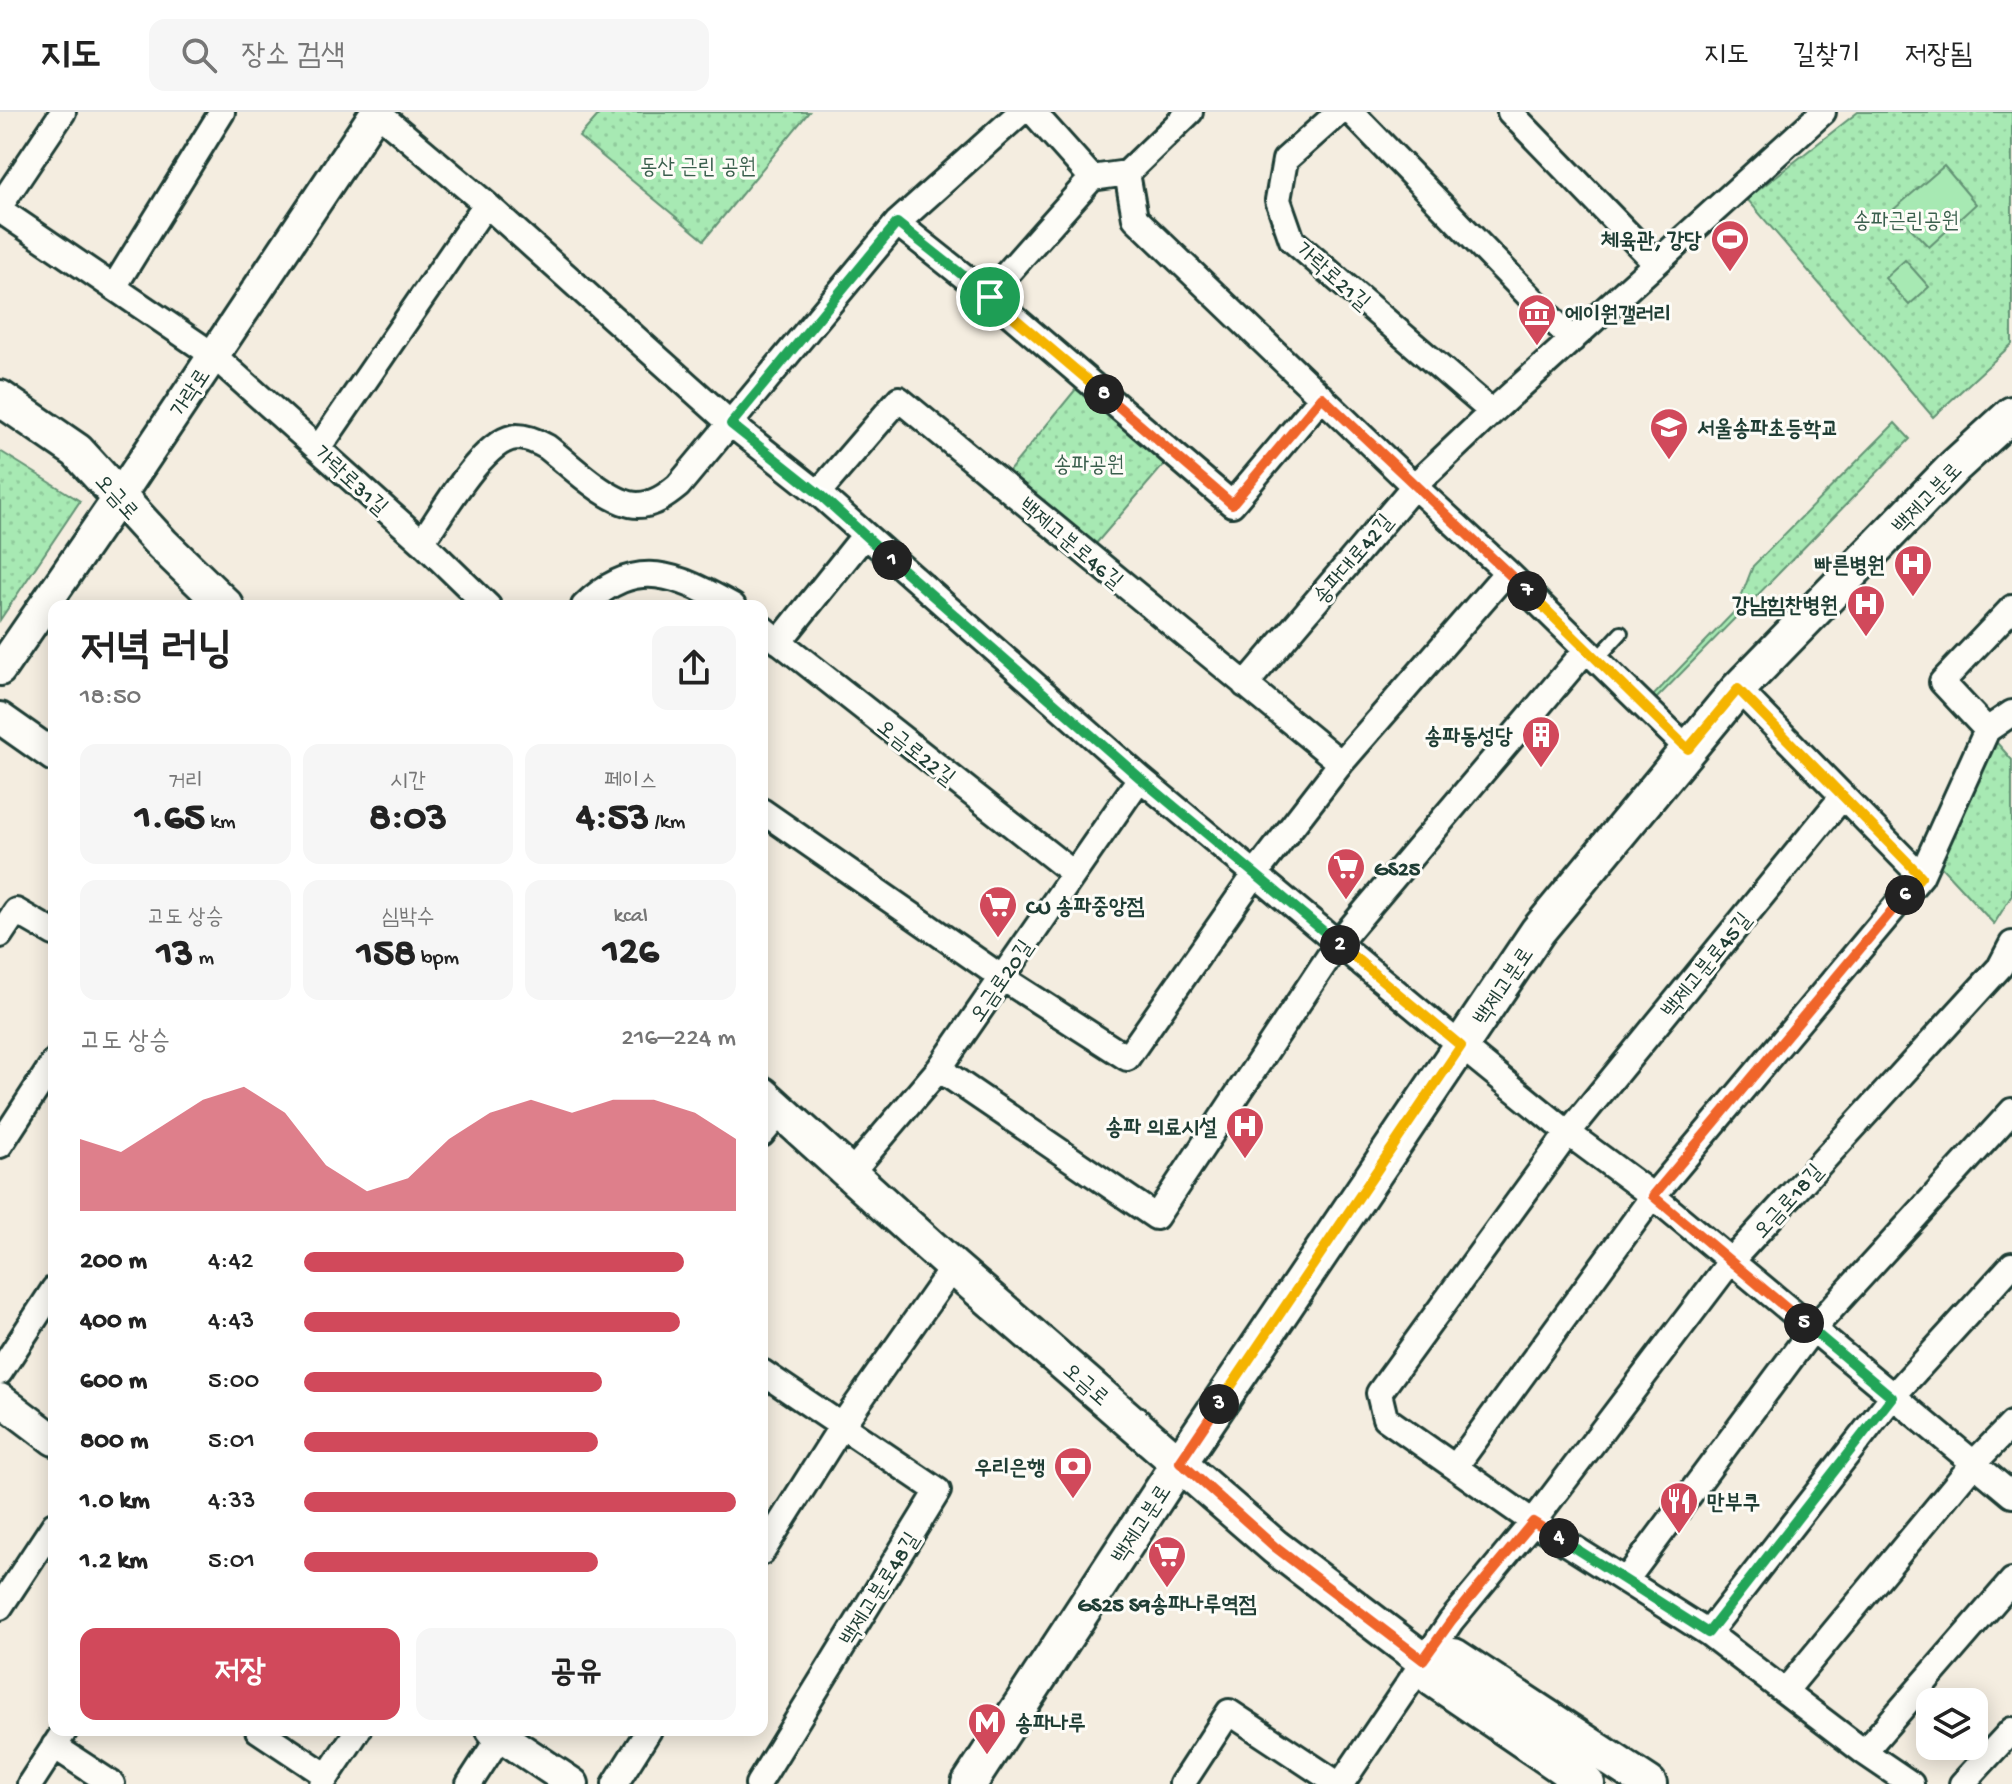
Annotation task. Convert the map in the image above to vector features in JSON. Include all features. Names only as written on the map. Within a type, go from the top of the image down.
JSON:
[{"type":"main road","name":"오금로","points":[[0,398],[77,451],[162,544],[220,600]]},
{"type":"main road","name":"백제고분로","points":[[969,1784],[1180,1462],[1538,931],[1738,689],[1955,466],[2012,414]]},
{"type":"main road","name":"오금로","points":[[768,1113],[850,1174],[1275,1547],[1423,1660],[1433,1679],[1587,1784]]},
{"type":"main road","points":[[1423,1660],[1454,1656],[1649,1784]]},
{"type":"street","points":[[0,208],[63,112]]},
{"type":"street","points":[[114,287],[222,112]]},
{"type":"street","points":[[376,112],[486,204],[731,424],[818,493],[1140,778],[1461,1046],[1568,1133],[1653,1196],[2012,1495]]},
{"type":"street","name":"가락로","points":[[48,600],[376,112]]},
{"type":"street","points":[[422,542],[479,461],[496,443],[515,437],[533,440],[547,447],[624,503],[641,505],[662,499],[678,486],[731,424],[897,223],[1021,112]]},
{"type":"street","points":[[1033,112],[1092,178]]},
{"type":"street","points":[[988,295],[1092,178],[1127,173],[1190,112]]},
{"type":"street","name":"가락로21길","points":[[1339,112],[1285,160],[1278,200],[1292,240],[1492,412]]},
{"type":"street","points":[[1351,112],[1572,340]]},
{"type":"street","points":[[1510,112],[1656,263]]},
{"type":"street","name":"송파대로42길","points":[[1245,685],[1414,486],[1823,112]]},
{"type":"street","points":[[1127,173],[1135,218],[1688,749]]},
{"type":"street","points":[[318,449],[486,204]]},
{"type":"street","name":"가락로31길","points":[[0,208],[213,355],[422,542],[482,600]]},
{"type":"street","points":[[897,223],[988,295],[1232,504],[1322,397]]},
{"type":"street","name":"백제고분로46길","points":[[818,493],[899,399],[1341,763]]},
{"type":"street","points":[[771,635],[864,536]]},
{"type":"street","points":[[768,815],[1001,977],[1127,1058],[1256,873],[1341,763],[1507,572]]},
{"type":"street","points":[[590,600],[602,588],[638,574],[668,576],[722,600]]},
{"type":"street","name":"가락로","points":[[0,670],[48,600]]},
{"type":"street","points":[[1987,730],[1942,682],[2012,608]]},
{"type":"street","name":"오금로22길","points":[[771,635],[1073,873]]},
{"type":"street","points":[[939,1069],[1156,1217],[1338,943],[1591,655]]},
{"type":"street","points":[[1738,689],[1921,876]]},
{"type":"street","points":[[1911,1784],[1708,1633],[1533,1522],[1456,1466],[1653,1196],[1921,876],[1987,730],[2012,713]]},
{"type":"street","points":[[0,718],[48,752]]},
{"type":"street","name":"오금로20길","points":[[850,1174],[939,1069],[1140,778]]},
{"type":"street","name":"백제고분로45길","points":[[1456,1466],[1385,1418],[1379,1393],[1568,1133],[1843,796]]},
{"type":"street","points":[[0,935],[16,911],[48,930]]},
{"type":"street","name":"오금로18길","points":[[1340,1784],[1451,1621],[1533,1522],[1730,1262],[2006,974],[2012,944]]},
{"type":"street","points":[[0,1145],[48,1071]]},
{"type":"street","points":[[1626,1580],[1812,1330],[2012,1111]]},
{"type":"street","points":[[1708,1633],[1892,1397],[2012,1265]]},
{"type":"street","points":[[768,1543],[843,1424],[953,1267]]},
{"type":"street","points":[[0,1372],[48,1298]]},
{"type":"street","points":[[768,1376],[843,1424]]},
{"type":"street","points":[[0,1399],[48,1435]]},
{"type":"street","name":"백제고분로48길","points":[[758,1784],[938,1491],[843,1424]]},
{"type":"street","points":[[1786,1690],[1973,1464],[2012,1424]]},
{"type":"street","points":[[0,1607],[48,1534]]},
{"type":"street","points":[[1864,1752],[2012,1581]]},
{"type":"street","points":[[1182,1784],[1229,1712],[1340,1784]]},
{"type":"street","points":[[1962,1784],[2012,1730]]},
{"type":"street","points":[[266,1736],[325,1780],[354,1736]]},
{"type":"street","points":[[469,1784],[497,1736]]},
{"type":"street","points":[[505,1736],[573,1784]]},
{"type":"street","points":[[615,1784],[645,1736]]},
{"type":"street","points":[[30,1784],[60,1738],[112,1784]]},
{"type":"lane","points":[[1591,655],[1621,633]]},
{"type":"green space","name":"동산 근린 공원","points":[[601,112],[809,112],[704,240],[579,137]]},
{"type":"green space","name":"송파근린공원","points":[[1858,112],[2012,112],[2012,344],[1933,417],[1747,199]]},
{"type":"green space","points":[[1944,166],[1976,204],[1929,247],[1893,210]]},
{"type":"green space","points":[[1905,260],[1929,287],[1909,305],[1885,278]]},
{"type":"green space","name":"송파공원","points":[[1085,378],[1173,454],[1087,554],[1000,482]]},
{"type":"green space","points":[[1895,423],[1910,439],[1653,702],[1650,699],[1736,610],[1753,566]]},
{"type":"green space","points":[[0,451],[80,501],[0,620]]},
{"type":"green space","points":[[1990,735],[2012,760],[2012,895],[1994,924],[1933,858]]},
{"type":"place","name":"체육관, 강당","points":[[1730,273]]},
{"type":"place","name":"에이원갤러리","points":[[1537,347]]},
{"type":"place","name":"서울송파초등학교","points":[[1669,461]]},
{"type":"place","name":"빠른병원","points":[[1913,598]]},
{"type":"place","name":"강남힘찬병원","points":[[1866,638]]},
{"type":"place","name":"송파동성당","points":[[1541,769]]},
{"type":"place","name":"GS25","points":[[1346,901]]},
{"type":"place","name":"CU 송파중앙점","points":[[998,939]]},
{"type":"place","name":"송파 의료시설","points":[[1245,1160]]},
{"type":"place","name":"우리은행","points":[[1073,1500]]},
{"type":"place","name":"만부쿠","points":[[1679,1535]]},
{"type":"place","name":"GS25 S9송파나루역점","points":[[1167,1589]]},
{"type":"place","name":"송파나루","points":[[987,1756]]},
{"type":"route","points":[[897,223],[990,297],[1232,504],[1322,397],[1507,571],[1688,749],[1738,689],[1921,876],[1653,1196],[1892,1397],[1708,1633],[1533,1522],[1451,1621],[1423,1660],[1275,1547],[1180,1462],[1461,1046],[1140,778],[818,493],[731,424],[897,223]]}]
